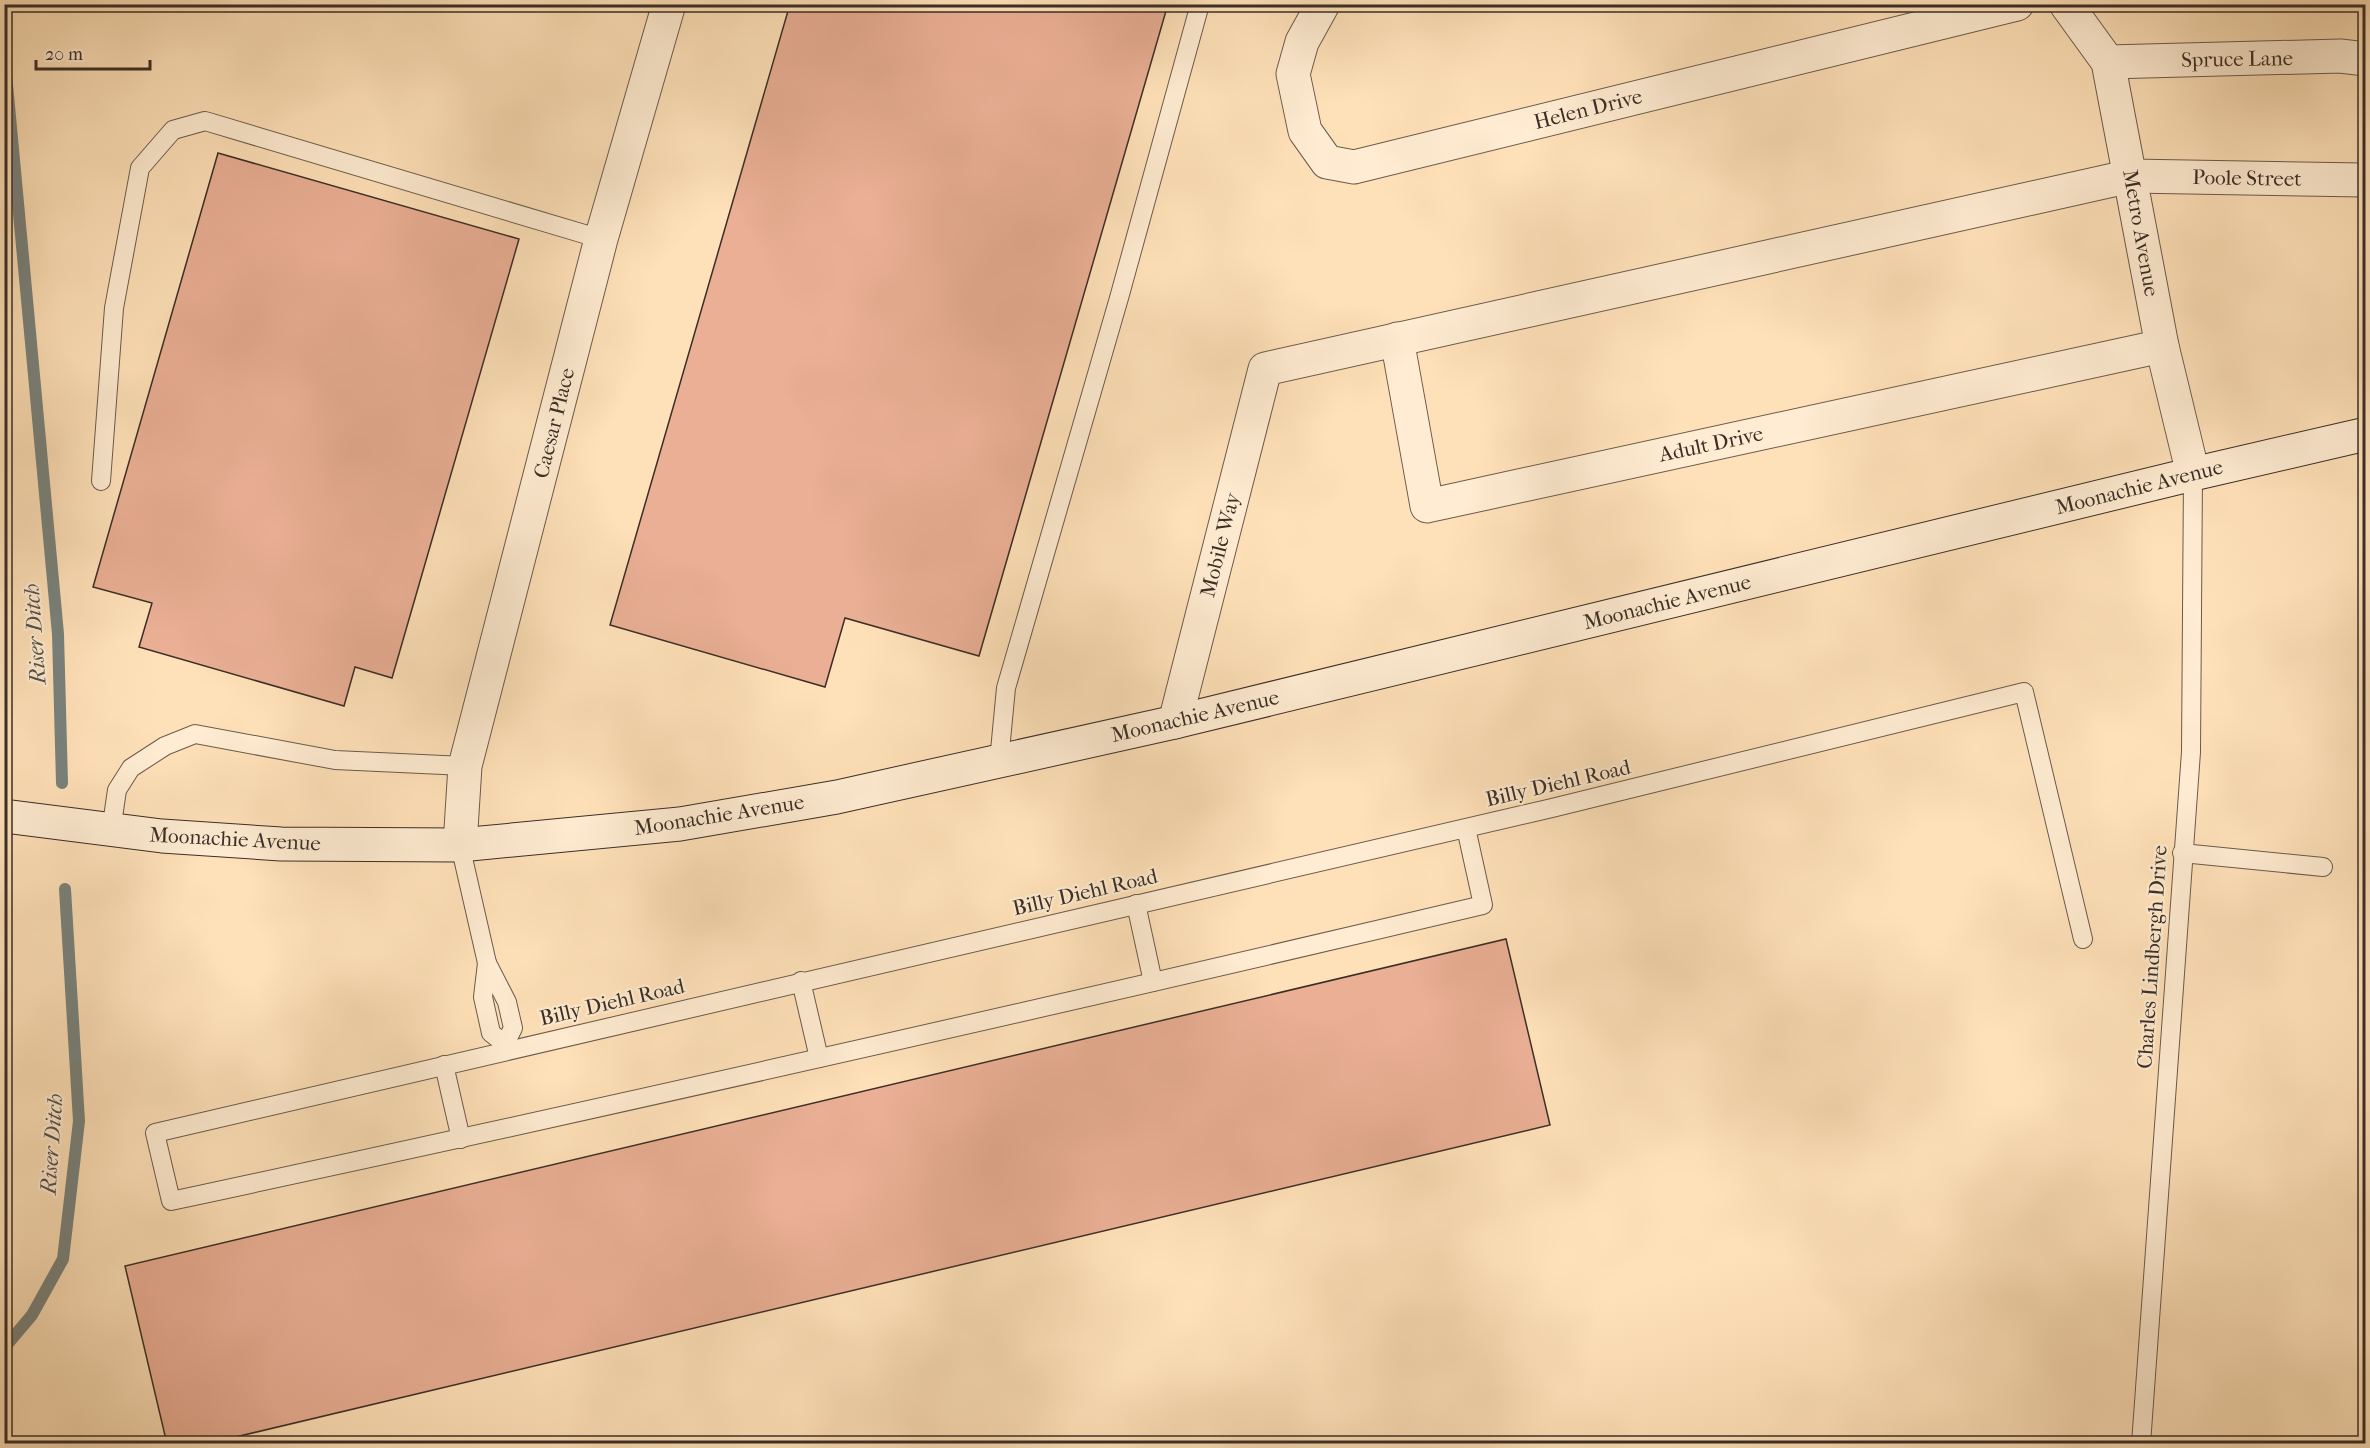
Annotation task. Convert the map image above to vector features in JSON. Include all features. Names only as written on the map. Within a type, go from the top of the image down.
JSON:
[{"type":"street","name":"Caesar Place","points":[[460,845],[465,766],[601,239],[669,4]]},
{"type":"street","name":"Helen Drive","points":[[1323,4],[1302,42],[1293,74],[1305,131],[1327,162],[1354,167],[2017,4]]},
{"type":"street","name":"Metro Avenue","points":[[2066,4],[2108,62],[2162,346],[2193,474]]},
{"type":"street","name":"Spruce Lane","points":[[2108,62],[2340,56],[2366,59]]},
{"type":"street","name":"Poole Street","points":[[2131,176],[2363,180]]},
{"type":"street","points":[[1397,339],[2131,176]]},
{"type":"street","name":"Adult Drive","points":[[1397,339],[1427,506],[2162,346]]},
{"type":"street","name":"Mobile Way","points":[[1175,722],[1265,369],[1397,339]]},
{"type":"street","name":"Moonachie Avenue","points":[[4,816],[111,831],[281,844],[460,845],[680,824],[837,796],[1175,722],[2193,474],[2366,435]]},
{"type":"lane","points":[[999,761],[1006,688],[1119,298],[1200,4]]},
{"type":"lane","points":[[101,481],[114,308],[140,168],[173,130],[204,121],[601,239]]},
{"type":"lane","name":"Charles Lindbergh Drive","points":[[2141,1443],[2191,752],[2193,474]]},
{"type":"lane","name":"Billy Diehl Road","points":[[461,1139],[171,1201],[155,1132],[444,1065],[506,1047],[1466,828],[2024,692],[2083,939]]},
{"type":"lane","points":[[111,831],[117,790],[131,768],[165,746],[195,734],[335,760],[465,766]]},
{"type":"lane","points":[[444,1065],[461,1139],[1153,982],[1483,905],[1466,828]]},
{"type":"lane","points":[[460,845],[487,963],[483,997],[491,1032],[506,1047]]},
{"type":"lane","points":[[2182,854],[2323,867]]},
{"type":"lane","points":[[1136,904],[1153,982]]},
{"type":"lane","points":[[801,981],[819,1058]]},
{"type":"shaded area","points":[[2365,1387],[2365,1443],[2360,1443]]},
{"type":"building","points":[[790,4],[1168,4],[979,656],[845,618],[825,687],[610,625]]},
{"type":"building","points":[[218,153],[519,239],[392,678],[355,667],[344,706],[139,647],[152,603],[93,587]]},
{"type":"building","points":[[1506,939],[1550,1125],[206,1444],[167,1444],[125,1266]]},
{"type":"building","points":[[1788,1437],[1888,1444],[1787,1444]]},
{"type":"waterway","name":"Riser Ditch","points":[[4,52],[58,634],[62,783]]},
{"type":"waterway","name":"Riser Ditch","points":[[4,1348],[32,1315],[63,1259],[79,1121],[65,889]]}]
